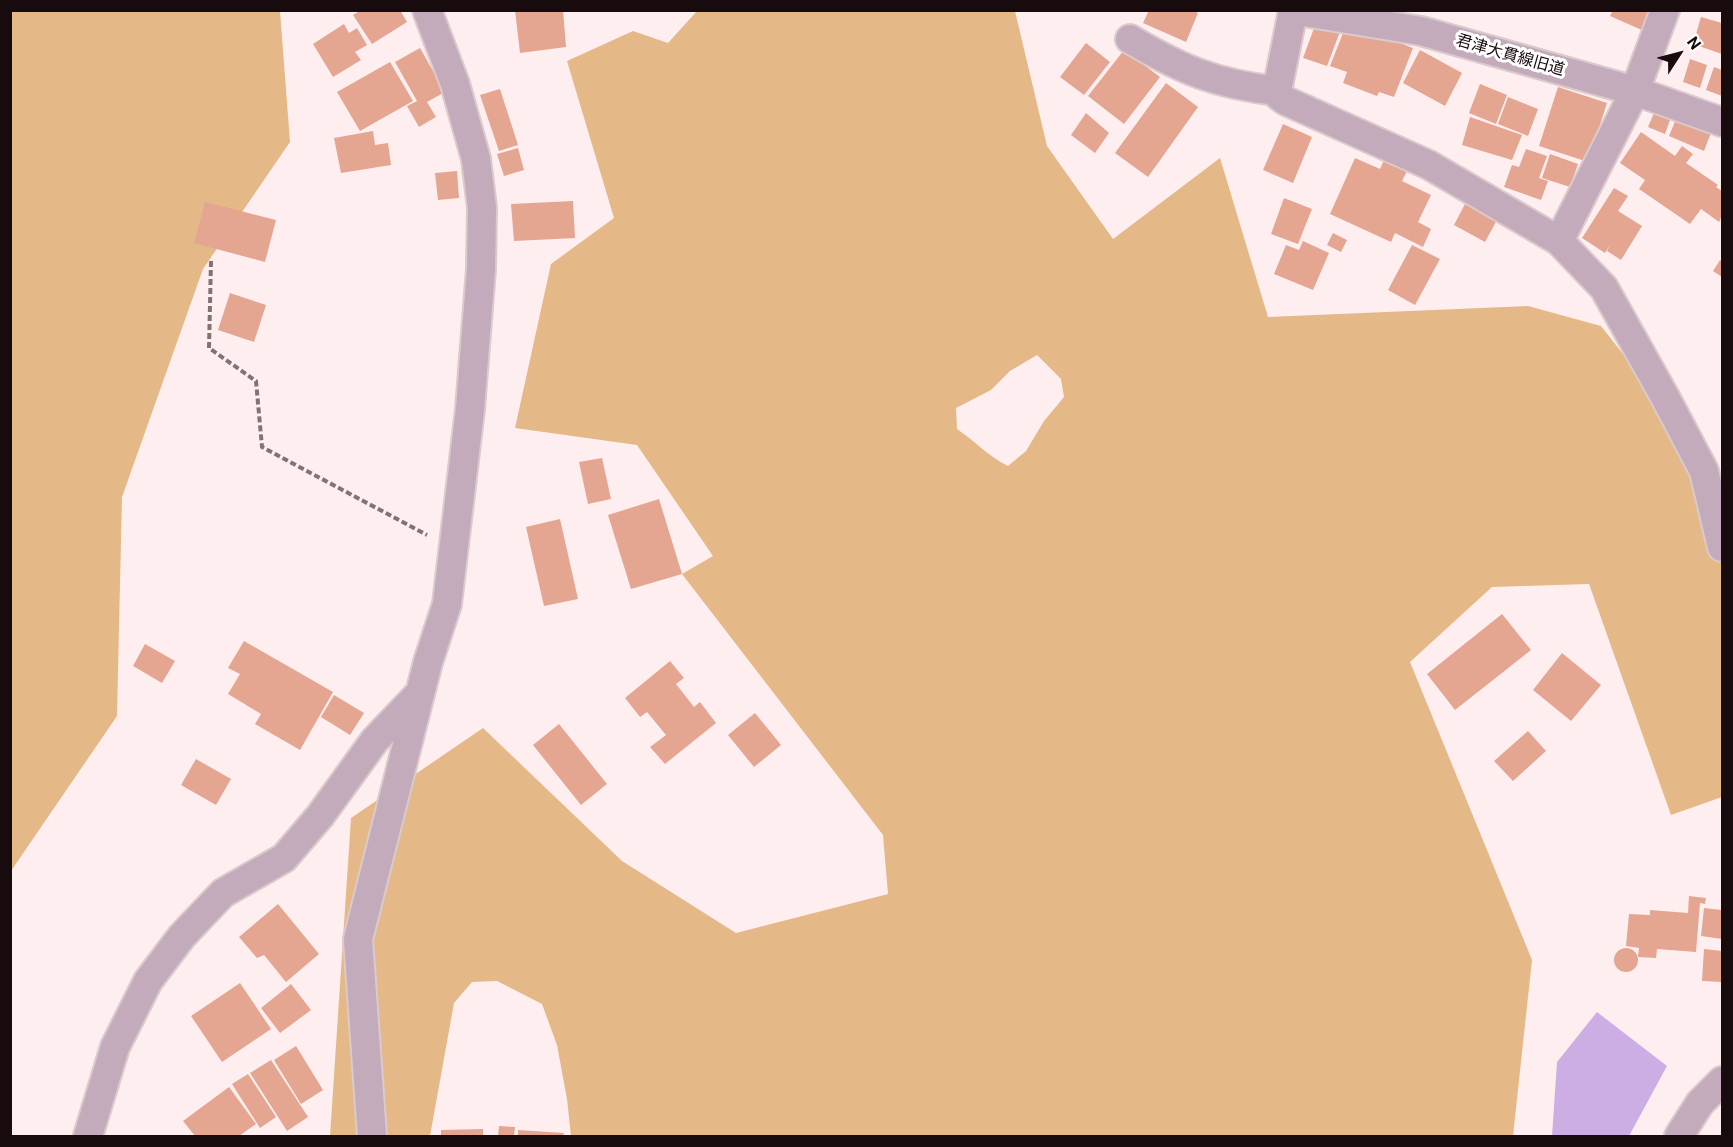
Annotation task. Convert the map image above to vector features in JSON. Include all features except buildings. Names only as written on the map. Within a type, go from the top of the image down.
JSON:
[{"type":"street","points":[[372,1137],[358,939],[419,694],[447,604],[470,409],[481,269],[482,208],[473,148],[455,84],[427,10]]},
{"type":"street","points":[[1559,241],[1635,91],[1665,10]]},
{"type":"street","points":[[1292,11],[1277,91],[1279,96],[1429,165],[1559,241],[1604,288],[1704,471],[1722,547]]},
{"type":"street","name":"君津大貫線旧道","points":[[1292,11],[1421,31],[1635,91],[1722,122]]},
{"type":"street","points":[[1130,39],[1172,63],[1209,78],[1231,85],[1277,91]]},
{"type":"street","points":[[88,1137],[115,1047],[148,981],[175,945],[223,892],[284,858],[320,816],[375,740],[419,694]]},
{"type":"street","points":[[1679,1137],[1700,1103],[1722,1081]]},
{"type":"path","points":[[211,261],[209,348],[255,381],[262,447],[454,550]]},
{"type":"shaded area","points":[[11,11],[280,11],[290,142],[203,269],[122,497],[117,716],[11,871]]},
{"type":"shaded area","points":[[697,11],[1015,11],[1047,146],[1113,239],[1220,158],[1268,317],[1528,306],[1601,326],[1722,480],[1722,797],[1671,815],[1589,584],[1492,587],[1410,662],[1532,960],[1513,1136],[571,1136],[557,1045],[542,1004],[497,981],[472,982],[454,1003],[430,1136],[330,1136],[351,818],[483,728],[622,861],[736,933],[888,894],[883,835],[682,574],[713,556],[637,445],[515,428],[551,264],[614,218],[567,61],[633,31],[668,43]],"holes":[[[1037,355],[1061,379],[1064,397],[1044,421],[1026,451],[1008,466],[957,429],[956,408],[991,390],[1010,371]]]},
{"type":"shaded area","points":[[1597,1012],[1667,1066],[1629,1136],[1552,1136],[1557,1062]]}]
